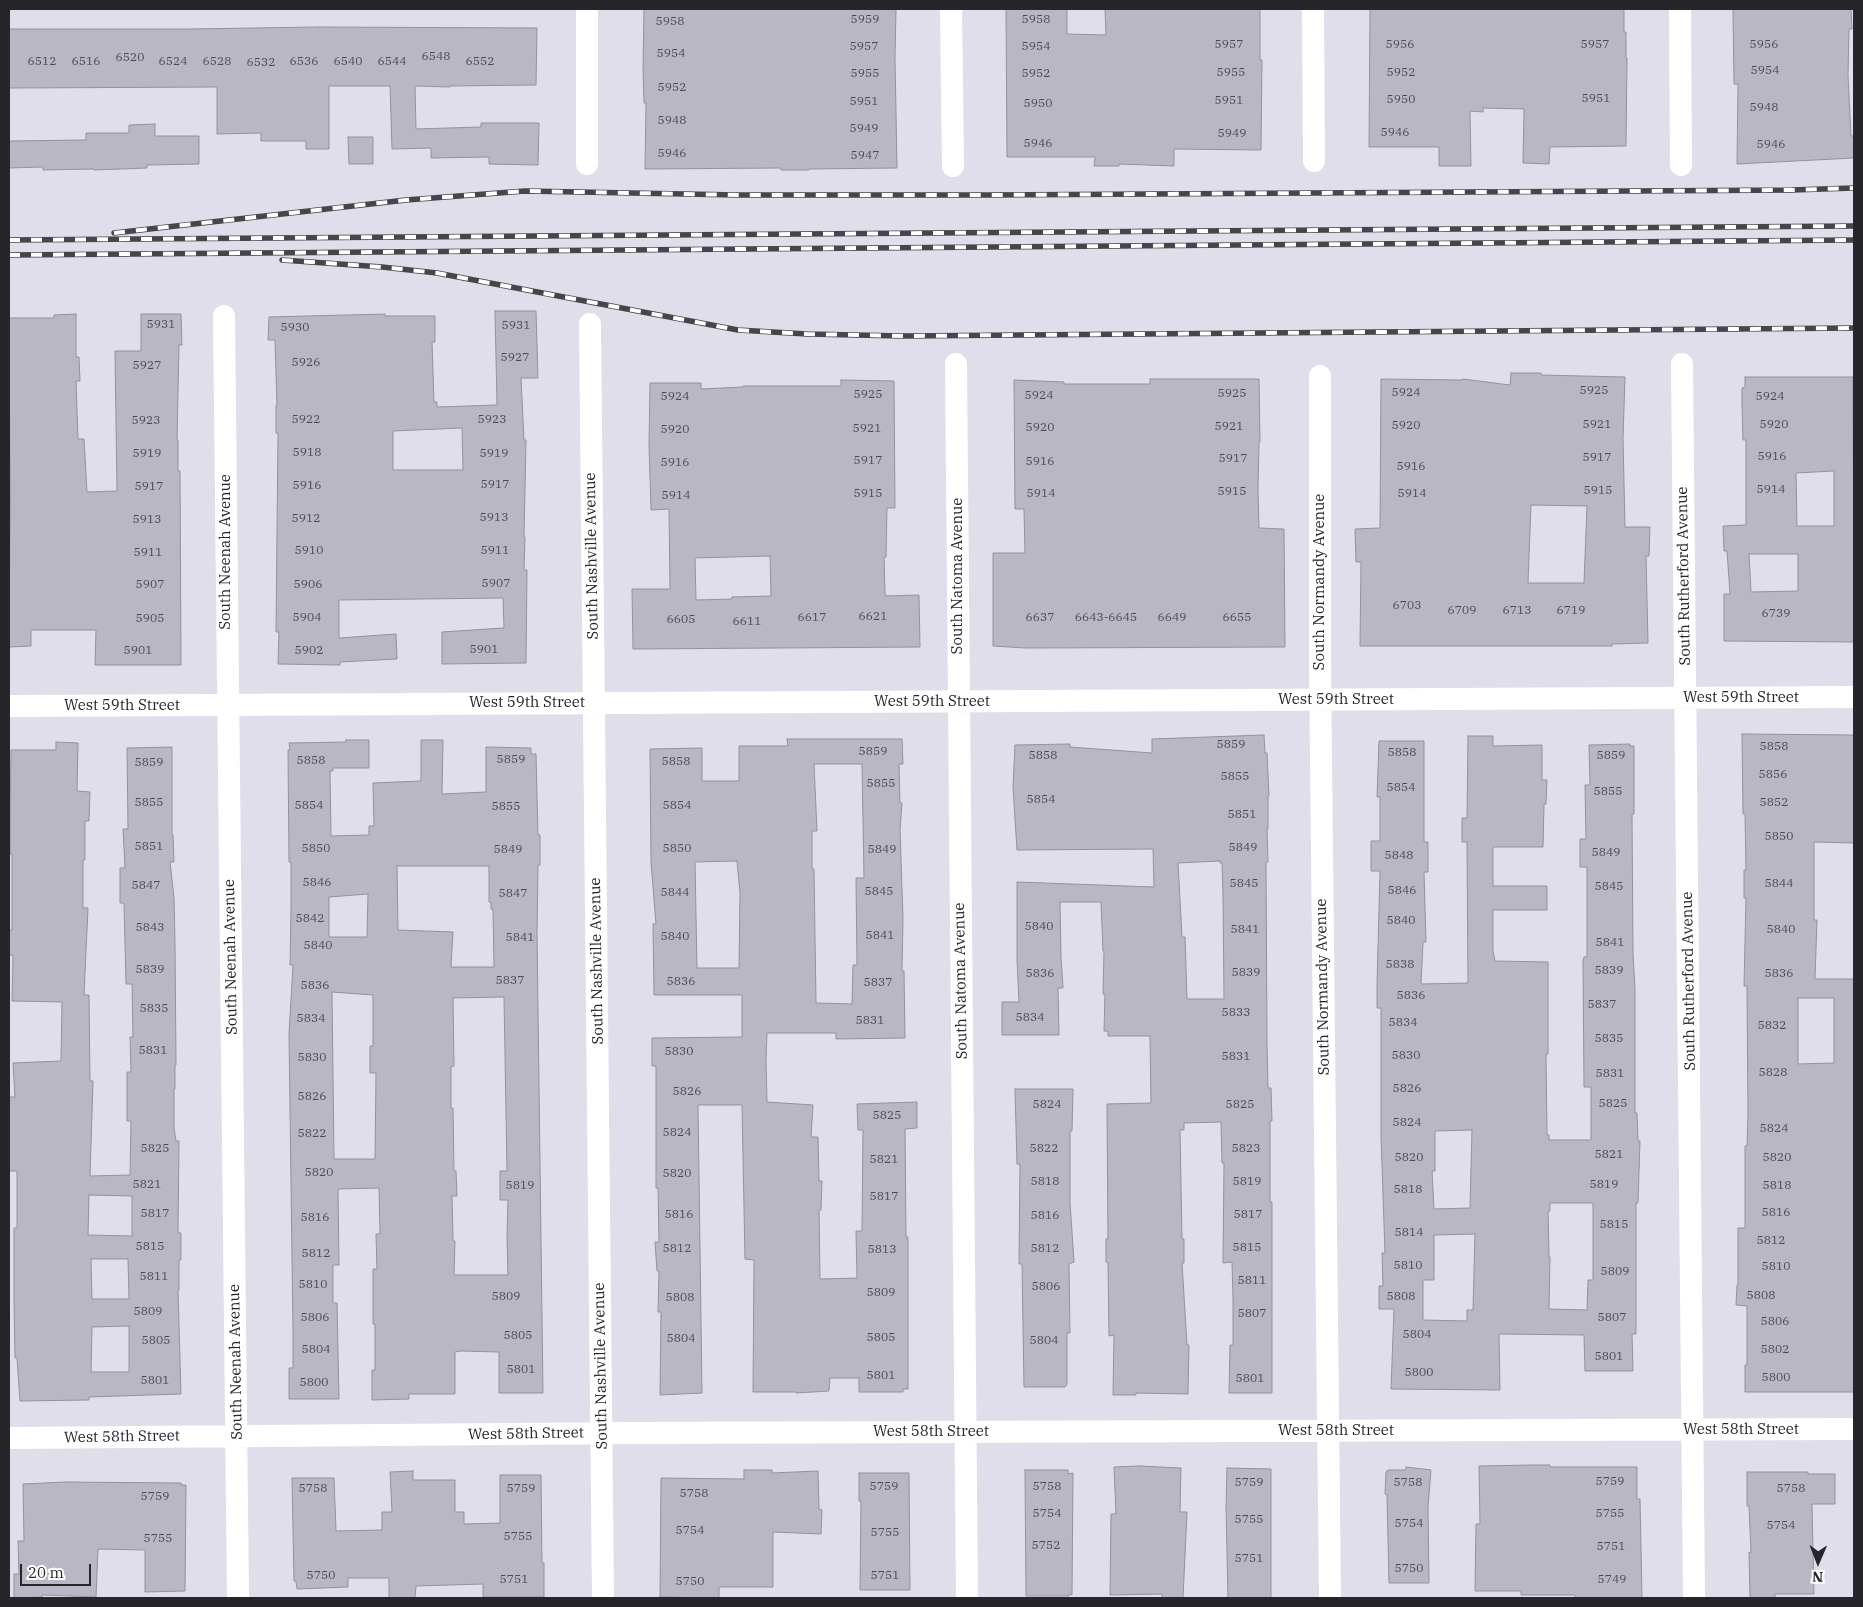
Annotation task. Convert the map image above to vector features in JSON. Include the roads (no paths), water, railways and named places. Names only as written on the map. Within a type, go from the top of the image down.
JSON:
[{"type":"street","points":[[587,9],[587,164]]},
{"type":"street","points":[[951,9],[953,166]]},
{"type":"street","points":[[1313,9],[1314,161]]},
{"type":"street","points":[[1680,9],[1681,165]]},
{"type":"street","name":"South Neenah Avenue","points":[[224,316],[238,1598]]},
{"type":"street","name":"South Nashville Avenue","points":[[590,324],[603,1598]]},
{"type":"street","name":"South Natoma Avenue","points":[[956,364],[967,1598]]},
{"type":"street","name":"South Rutherford Avenue","points":[[1682,364],[1694,1598]]},
{"type":"street","name":"South Normandy Avenue","points":[[1320,376],[1320,700],[1330,1598]]},
{"type":"street","name":"West 59th Street","points":[[9,706],[1854,697]]},
{"type":"street","name":"West 58th Street","points":[[9,1438],[1854,1429]]},
{"type":"railway","points":[[114,233],[406,200],[525,191],[738,195],[991,195],[1854,188]]},
{"type":"railway","points":[[9,240],[1854,226]]},
{"type":"railway","points":[[9,255],[1854,240]]},
{"type":"railway","points":[[282,260],[437,273],[738,330],[807,334],[903,336],[1854,328]]}]
